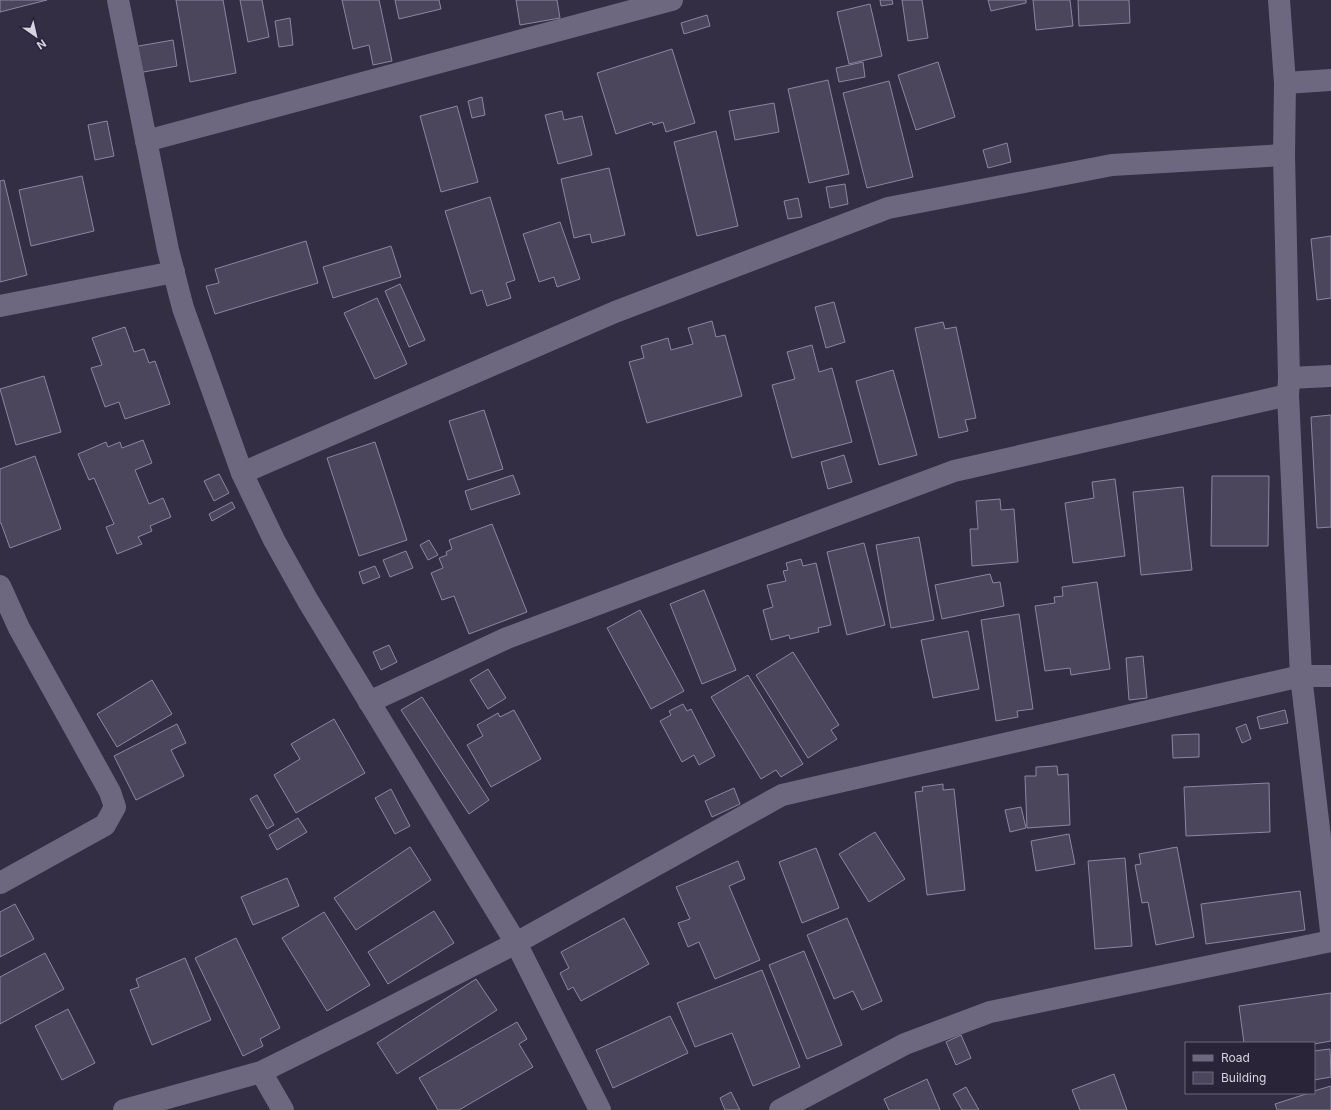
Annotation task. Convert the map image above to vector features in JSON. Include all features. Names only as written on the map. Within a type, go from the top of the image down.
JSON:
[{"type":"street","points":[[118,0],[168,250],[183,308],[242,473],[274,540],[304,594],[516,943],[600,1110]]},
{"type":"street","points":[[146,141],[672,0]]},
{"type":"street","points":[[1279,0],[1286,83],[1284,155],[1288,387],[1301,676],[1331,932]]},
{"type":"street","points":[[1286,83],[1331,80]]},
{"type":"street","points":[[242,473],[615,312],[888,208],[1112,165],[1284,155]]},
{"type":"street","points":[[0,306],[174,272]]},
{"type":"street","points":[[369,702],[507,638],[954,471],[1331,376]]},
{"type":"street","points":[[0,586],[19,628],[110,792],[115,807],[105,825],[0,882]]},
{"type":"street","points":[[124,1110],[261,1072],[516,943],[782,795],[1301,676],[1331,676]]},
{"type":"street","points":[[780,1110],[905,1044],[990,1012],[1331,941]]},
{"type":"street","points":[[261,1072],[283,1110]]},
{"type":"building","points":[[0,0],[47,0],[0,12]]},
{"type":"building","points":[[176,0],[223,0],[236,73],[190,82]]},
{"type":"building","points":[[240,0],[262,0],[269,37],[248,42]]},
{"type":"building","points":[[342,0],[379,0],[392,61],[373,65],[369,45],[353,49]]},
{"type":"building","points":[[395,0],[439,0],[441,9],[399,19]]},
{"type":"building","points":[[516,0],[557,0],[560,18],[520,25]]},
{"type":"building","points":[[880,0],[892,0],[893,4],[881,6]]},
{"type":"building","points":[[902,0],[922,0],[928,38],[908,41]]},
{"type":"building","points":[[988,0],[1026,0],[1026,3],[991,11]]},
{"type":"building","points":[[1033,0],[1070,0],[1073,26],[1036,30]]},
{"type":"building","points":[[1078,0],[1129,0],[1130,23],[1079,26]]},
{"type":"building","points":[[870,4],[882,56],[849,64],[837,12]]},
{"type":"building","points":[[707,15],[710,26],[684,34],[681,23]]},
{"type":"building","points":[[290,18],[293,45],[279,47],[275,21]]},
{"type":"building","points":[[173,40],[177,66],[138,73],[133,47]]},
{"type":"building","points":[[672,49],[695,123],[666,132],[663,122],[653,125],[652,122],[616,134],[597,73]]},
{"type":"building","points":[[863,62],[865,77],[839,82],[836,68]]},
{"type":"building","points":[[938,62],[955,117],[916,130],[898,75]]},
{"type":"building","points":[[828,80],[849,174],[809,183],[788,89]]},
{"type":"building","points":[[889,81],[913,177],[867,188],[843,93]]},
{"type":"building","points":[[482,97],[485,115],[472,118],[468,101]]},
{"type":"building","points":[[774,103],[779,132],[735,140],[729,111]]},
{"type":"building","points":[[457,106],[478,182],[441,192],[420,116]]},
{"type":"building","points":[[562,111],[564,120],[582,116],[592,155],[558,164],[545,115]]},
{"type":"building","points":[[107,121],[114,156],[95,160],[88,125]]},
{"type":"building","points":[[716,131],[738,226],[697,236],[674,142]]},
{"type":"building","points":[[1007,143],[1011,162],[988,168],[983,150]]},
{"type":"building","points":[[609,168],[625,235],[592,243],[590,234],[574,238],[561,179]]},
{"type":"building","points":[[82,176],[94,231],[31,246],[19,190]]},
{"type":"building","points":[[4,180],[27,275],[0,282],[0,181]]},
{"type":"building","points":[[845,184],[848,204],[830,208],[826,187]]},
{"type":"building","points":[[490,197],[515,280],[506,283],[511,298],[487,306],[482,290],[471,294],[445,211]]},
{"type":"building","points":[[798,198],[802,217],[788,219],[784,201]]},
{"type":"building","points":[[560,222],[580,279],[557,287],[554,277],[539,282],[523,234]]},
{"type":"building","points":[[1331,236],[1331,298],[1317,300],[1311,239]]},
{"type":"building","points":[[306,241],[318,283],[215,314],[206,286],[219,283],[215,269]]},
{"type":"building","points":[[391,246],[401,277],[333,298],[323,267]]},
{"type":"building","points":[[400,284],[425,340],[409,347],[385,291]]},
{"type":"building","points":[[377,298],[407,364],[375,379],[344,313]]},
{"type":"building","points":[[834,302],[845,342],[826,348],[815,307]]},
{"type":"building","points":[[712,321],[716,337],[725,335],[742,396],[647,423],[629,362],[644,358],[641,346],[668,338],[671,350],[693,344],[688,328]]},
{"type":"building","points":[[943,322],[945,329],[956,327],[976,418],[965,420],[968,431],[939,438],[915,328]]},
{"type":"building","points":[[125,327],[134,352],[144,349],[149,363],[155,361],[170,404],[125,419],[119,402],[105,407],[91,368],[102,365],[92,338]]},
{"type":"building","points":[[812,345],[819,372],[832,368],[852,442],[792,458],[772,385],[795,379],[787,352]]},
{"type":"building","points":[[893,370],[917,455],[879,465],[856,381]]},
{"type":"building","points":[[44,376],[61,432],[16,445],[0,389]]},
{"type":"building","points":[[484,410],[503,469],[468,480],[449,421]]},
{"type":"building","points":[[1331,415],[1331,527],[1317,528],[1311,417]]},
{"type":"building","points":[[143,440],[152,463],[135,470],[149,504],[163,498],[171,517],[150,526],[152,531],[138,537],[142,544],[117,554],[106,527],[114,524],[94,478],[89,480],[78,454],[106,442],[108,447],[120,442],[122,448]]},
{"type":"building","points":[[375,442],[407,540],[359,556],[327,458]]},
{"type":"building","points":[[844,455],[852,482],[828,489],[821,462]]},
{"type":"building","points":[[35,456],[61,529],[10,548],[0,523],[0,469]]},
{"type":"building","points":[[219,474],[229,493],[214,501],[204,481]]},
{"type":"building","points":[[513,475],[520,494],[471,510],[465,491]]},
{"type":"building","points":[[1212,476],[1269,476],[1268,546],[1211,546]]},
{"type":"building","points":[[1115,479],[1125,556],[1073,563],[1065,503],[1094,498],[1092,482]]},
{"type":"building","points":[[1183,487],[1192,570],[1141,575],[1133,492]]},
{"type":"building","points":[[1000,499],[1001,510],[1014,509],[1018,562],[972,566],[970,529],[978,529],[976,501]]},
{"type":"building","points":[[232,502],[235,508],[212,521],[209,514]]},
{"type":"building","points":[[492,524],[527,612],[469,634],[454,596],[442,600],[431,573],[443,568],[439,558],[447,555],[446,552],[452,549],[449,540]]},
{"type":"building","points":[[919,537],[934,620],[891,628],[876,545]]},
{"type":"building","points":[[429,540],[438,555],[428,560],[420,545]]},
{"type":"building","points":[[864,543],[885,625],[847,635],[827,552]]},
{"type":"building","points":[[406,551],[413,568],[390,577],[383,560]]},
{"type":"building","points":[[801,559],[803,566],[816,563],[831,625],[818,628],[819,632],[790,639],[789,635],[771,640],[763,610],[773,607],[767,585],[786,581],[783,571],[788,570],[786,563]]},
{"type":"building","points":[[375,566],[380,577],[363,584],[359,572]]},
{"type":"building","points":[[990,574],[993,583],[1000,582],[1004,606],[942,619],[935,585]]},
{"type":"building","points":[[1097,582],[1110,669],[1071,675],[1070,668],[1045,671],[1035,606],[1055,603],[1054,597],[1063,596],[1062,587]]},
{"type":"building","points":[[704,590],[736,670],[702,684],[670,604]]},
{"type":"building","points":[[640,610],[684,691],[651,709],[607,628]]},
{"type":"building","points":[[1019,614],[1033,709],[1017,711],[1018,717],[996,721],[981,620]]},
{"type":"building","points":[[968,631],[979,689],[933,698],[921,640]]},
{"type":"building","points":[[389,645],[397,662],[381,670],[373,652]]},
{"type":"building","points":[[793,652],[839,725],[831,730],[837,739],[808,758],[756,675]]},
{"type":"building","points":[[1143,656],[1147,698],[1129,700],[1126,658]]},
{"type":"building","points":[[488,669],[506,698],[488,709],[470,680]]},
{"type":"building","points":[[748,675],[803,764],[781,777],[776,770],[761,779],[711,697]]},
{"type":"building","points":[[152,680],[172,714],[117,747],[97,714]]},
{"type":"building","points":[[422,697],[489,800],[469,814],[401,710]]},
{"type":"building","points":[[683,704],[687,711],[691,709],[715,756],[699,765],[694,755],[682,762],[660,721],[671,715],[669,711]]},
{"type":"building","points":[[514,710],[541,759],[491,787],[467,745],[483,736],[477,725],[498,713],[500,717]]},
{"type":"building","points":[[1285,710],[1288,723],[1260,729],[1257,717]]},
{"type":"building","points":[[334,719],[365,773],[296,813],[274,775],[300,759],[291,744]]},
{"type":"building","points":[[177,724],[186,743],[171,750],[184,776],[136,800],[114,756]]},
{"type":"building","points":[[1246,724],[1251,739],[1242,743],[1236,728]]},
{"type":"building","points":[[1199,734],[1199,757],[1173,758],[1172,735]]},
{"type":"building","points":[[1057,766],[1058,775],[1068,774],[1070,825],[1027,828],[1025,776],[1036,776],[1036,767]]},
{"type":"building","points":[[1269,783],[1270,832],[1186,836],[1184,787]]},
{"type":"building","points":[[943,784],[943,790],[954,789],[965,890],[927,895],[915,792],[923,791],[922,787]]},
{"type":"building","points":[[734,788],[740,804],[712,817],[705,801]]},
{"type":"building","points":[[391,789],[410,826],[395,834],[375,798]]},
{"type":"building","points":[[257,795],[274,825],[267,829],[250,799]]},
{"type":"building","points":[[1021,807],[1026,828],[1010,832],[1005,810]]},
{"type":"building","points":[[298,818],[307,832],[277,850],[269,835]]},
{"type":"building","points":[[875,832],[905,879],[869,902],[839,854]]},
{"type":"building","points":[[1069,834],[1075,864],[1036,871],[1031,841]]},
{"type":"building","points":[[410,847],[431,880],[356,930],[334,898]]},
{"type":"building","points":[[1177,847],[1194,937],[1156,945],[1148,902],[1142,903],[1135,865],[1141,864],[1139,854]]},
{"type":"building","points":[[816,848],[839,908],[802,923],[779,862]]},
{"type":"building","points":[[1125,858],[1132,946],[1095,949],[1088,861]]},
{"type":"building","points":[[738,861],[745,879],[729,886],[760,960],[715,979],[699,942],[688,947],[678,923],[690,919],[676,887]]},
{"type":"building","points":[[287,878],[299,906],[253,925],[241,897]]},
{"type":"building","points":[[1300,891],[1305,930],[1206,944],[1201,904]]},
{"type":"building","points":[[15,904],[34,939],[0,957],[0,912]]},
{"type":"building","points":[[434,911],[454,943],[388,984],[368,952]]},
{"type":"building","points":[[324,912],[370,985],[327,1011],[282,938]]},
{"type":"building","points":[[624,918],[649,964],[581,1001],[573,987],[568,990],[560,973],[569,968],[561,952]]},
{"type":"building","points":[[847,918],[882,1001],[862,1010],[853,991],[834,999],[807,935]]},
{"type":"building","points":[[236,938],[280,1028],[260,1039],[263,1046],[243,1056],[195,958]]},
{"type":"building","points":[[804,951],[842,1045],[807,1059],[769,965]]},
{"type":"building","points":[[45,953],[64,989],[0,1024],[0,977]]},
{"type":"building","points":[[185,958],[211,1020],[152,1045],[130,990],[139,987],[136,979]]},
{"type":"building","points":[[762,970],[800,1067],[753,1086],[732,1033],[695,1047],[677,1003]]},
{"type":"building","points":[[476,979],[497,1010],[397,1074],[377,1043]]},
{"type":"building","points":[[1331,993],[1331,1041],[1315,1044],[1315,1042],[1244,1042],[1239,1006]]},
{"type":"building","points":[[68,1009],[95,1063],[62,1080],[35,1026]]},
{"type":"building","points":[[670,1016],[688,1053],[613,1088],[596,1050]]},
{"type":"building","points":[[517,1022],[527,1039],[519,1044],[533,1067],[459,1110],[438,1110],[419,1078]]},
{"type":"building","points":[[961,1035],[971,1058],[956,1065],[946,1042]]},
{"type":"building","points":[[1330,1049],[1331,1077],[1315,1080],[1315,1051]]},
{"type":"building","points":[[1114,1074],[1127,1110],[1080,1110],[1072,1090]]},
{"type":"building","points":[[927,1079],[940,1110],[889,1110],[884,1099]]},
{"type":"building","points":[[1331,1086],[1331,1110],[1277,1110],[1275,1104],[1306,1094],[1315,1094],[1315,1091]]},
{"type":"building","points":[[966,1087],[979,1110],[962,1110],[953,1094]]},
{"type":"building","points":[[731,1092],[740,1110],[725,1110],[720,1098]]}]
